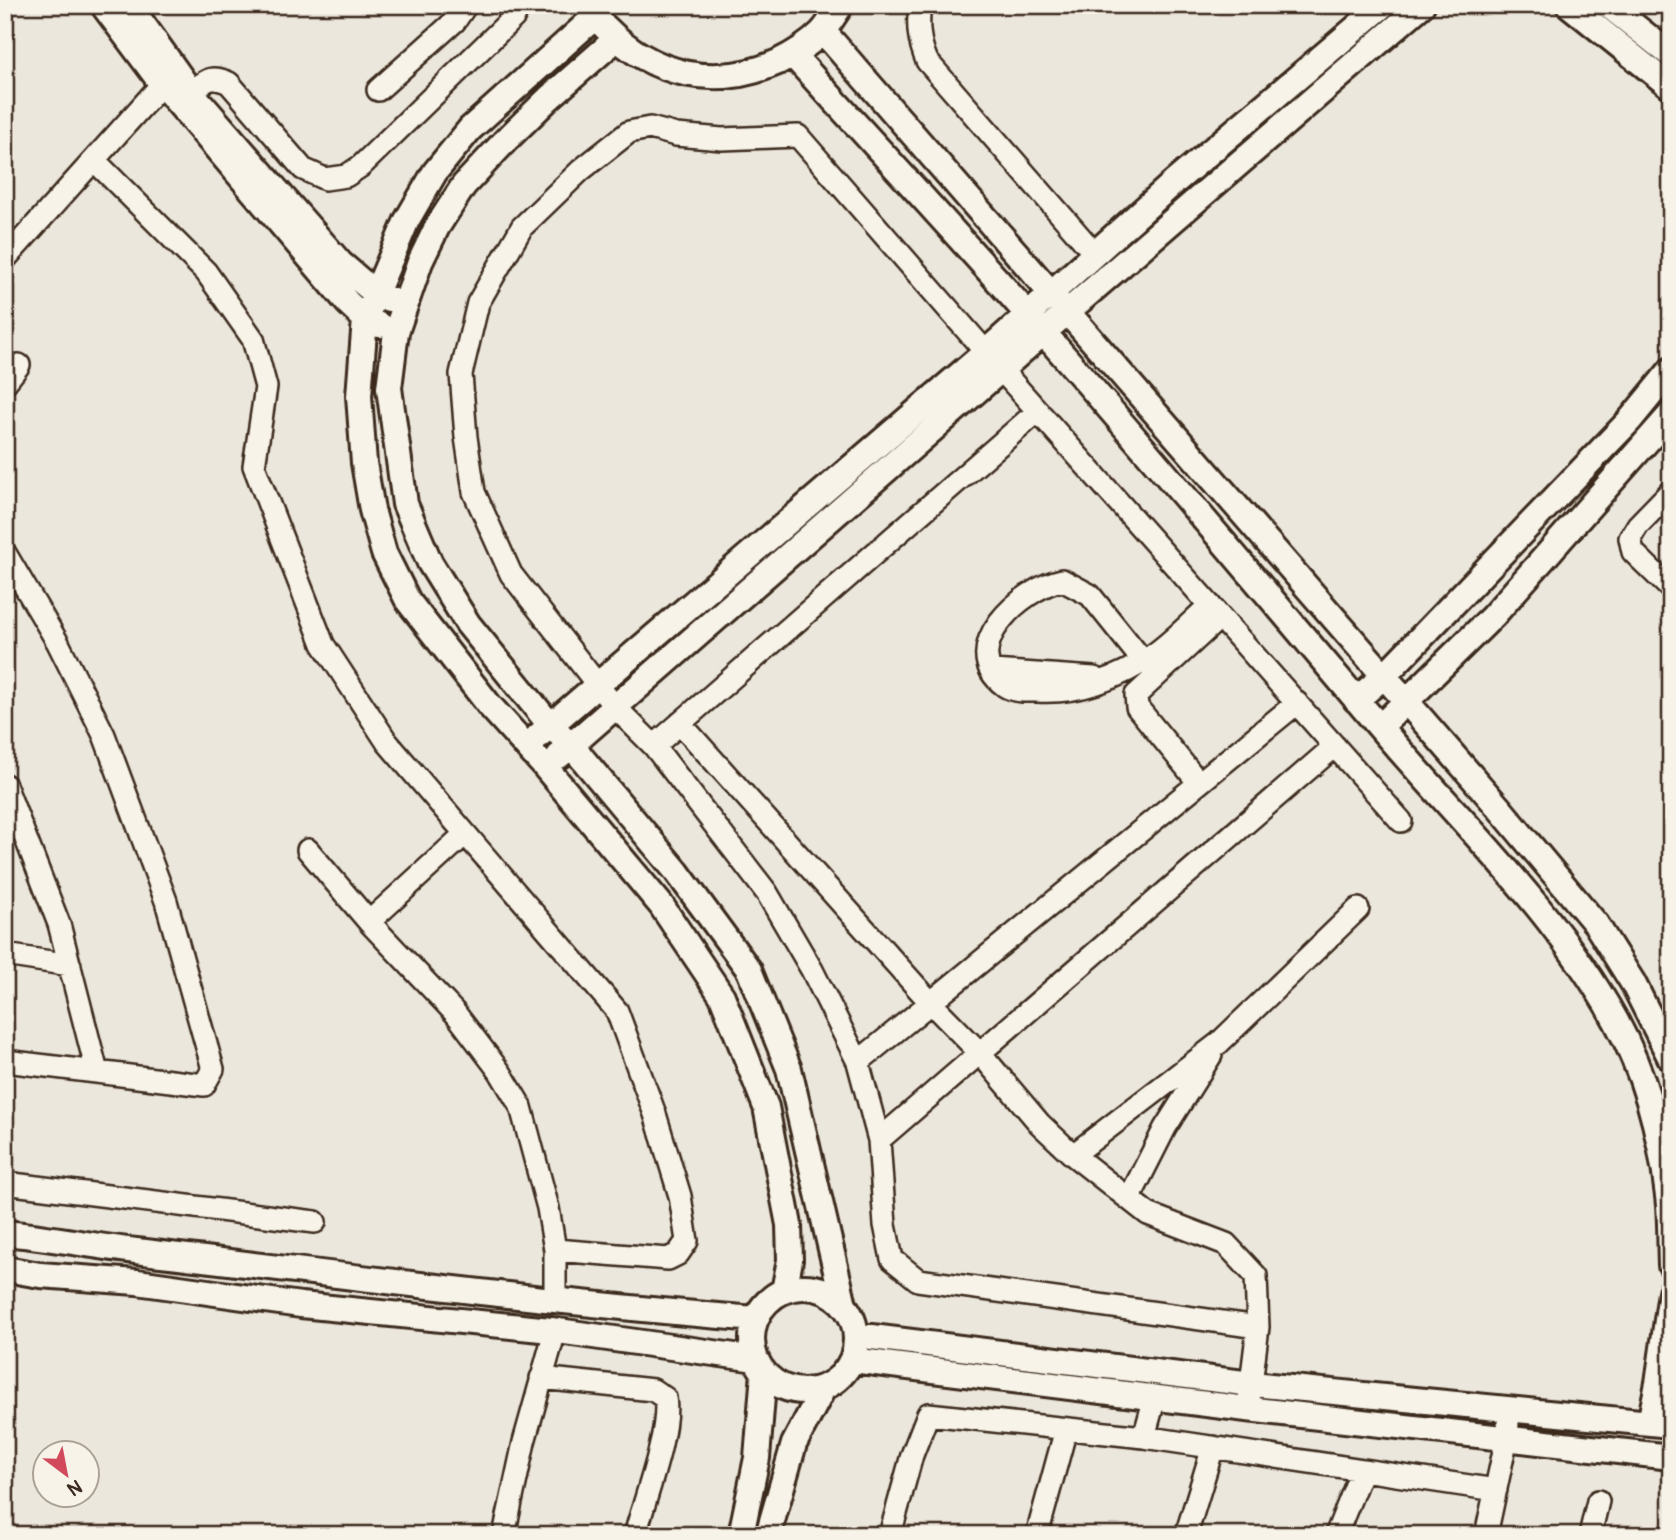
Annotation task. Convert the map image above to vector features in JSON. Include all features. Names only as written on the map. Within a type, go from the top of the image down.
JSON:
[{"type":"street","points":[[103,5],[162,84],[348,303],[365,319],[396,332]]},
{"type":"street","points":[[378,90],[455,21],[466,5]]},
{"type":"street","points":[[191,92],[210,79],[218,78],[229,83],[303,169],[325,179],[346,176],[361,166],[514,17],[520,5]]},
{"type":"street","points":[[784,1291],[790,1260],[789,1226],[768,1120],[722,996],[662,905],[482,696],[408,601],[384,553],[372,510],[364,463],[359,396],[365,319],[407,220],[435,172],[470,129],[594,10],[606,29],[637,54],[674,71],[715,77],[755,72],[793,55],[823,31],[841,5]]},
{"type":"street","points":[[920,5],[919,42],[927,61],[1095,254]]},
{"type":"street","points":[[546,768],[1036,323],[1050,294],[1171,185],[1382,5]]},
{"type":"street","points":[[1036,323],[1067,314],[1422,5]]},
{"type":"street","points":[[1569,5],[1671,87]]},
{"type":"street","points":[[1608,5],[1671,55]]},
{"type":"street","points":[[131,6],[191,92],[341,264],[375,293],[405,305]]},
{"type":"street","points":[[823,31],[1500,809],[1596,924],[1633,984],[1671,1059]]},
{"type":"street","points":[[617,38],[580,68],[532,114],[464,186],[437,227],[420,262],[396,332],[388,388],[405,504],[430,563],[468,624],[551,726],[571,745],[677,872],[749,970],[789,1069],[844,1305],[852,1319],[856,1335],[852,1360],[845,1371],[824,1387],[807,1391],[776,1383],[760,1365],[752,1343],[760,1311],[770,1299],[784,1291],[800,1287],[816,1288],[831,1294],[844,1305]]},
{"type":"street","points":[[793,55],[1036,323],[1356,700],[1524,890],[1580,961],[1617,1022],[1636,1061],[1655,1123],[1669,1198],[1671,1265]]},
{"type":"street","points":[[5,259],[162,84]]},
{"type":"street","points":[[1258,1327],[918,1280],[892,1258],[885,1225],[879,1140],[858,1062],[812,970],[766,893],[654,746],[614,706],[511,574],[474,492],[461,374],[478,303],[522,227],[580,170],[629,132],[650,128],[677,135],[722,139],[798,136],[1401,821]]},
{"type":"street","points":[[94,160],[206,272],[253,339],[266,387],[254,466],[323,645],[387,742],[617,1011],[655,1114],[680,1196],[687,1241],[678,1254],[668,1259],[555,1250]]},
{"type":"street","points":[[526,746],[994,361]]},
{"type":"street","points":[[5,383],[19,365]]},
{"type":"street","points":[[1356,700],[1383,677],[1630,420],[1671,370]]},
{"type":"street","points":[[654,746],[1038,411]]},
{"type":"street","points":[[1380,727],[1493,616],[1671,414]]},
{"type":"street","points":[[1671,491],[1638,525],[1630,538],[1633,552],[1671,589]]},
{"type":"street","points":[[5,555],[58,643],[104,735],[166,901],[213,1069],[204,1085],[5,1061]]},
{"type":"street","points":[[1143,661],[1090,595],[1062,580],[1045,585],[1004,616],[987,646],[986,660],[992,671],[1110,679],[1153,656],[1215,611]]},
{"type":"street","points":[[1199,783],[1137,707],[1136,695],[1215,611]]},
{"type":"street","points":[[858,1062],[1297,703]]},
{"type":"street","points":[[680,723],[931,1003],[980,1053],[1040,1124],[1073,1155],[1148,1214],[1226,1244],[1256,1276],[1258,1327],[1247,1409]]},
{"type":"street","points":[[879,1140],[1335,746]]},
{"type":"street","points":[[5,785],[59,924],[97,1072]]},
{"type":"street","points":[[369,922],[465,834]]},
{"type":"street","points":[[308,850],[369,922],[456,1014],[521,1107],[548,1208],[555,1250],[555,1299]]},
{"type":"street","points":[[1073,1155],[1219,1043],[1358,909]]},
{"type":"street","points":[[5,955],[70,965]]},
{"type":"street","points":[[1129,1199],[1166,1128],[1219,1043]]},
{"type":"street","points":[[5,1183],[315,1222]]},
{"type":"street","points":[[5,1233],[75,1244],[386,1279],[504,1296],[757,1319]]},
{"type":"street","points":[[5,1269],[40,1275],[137,1282],[314,1307],[555,1331],[760,1365]]},
{"type":"street","points":[[856,1335],[1252,1384],[1660,1424],[1658,1383],[1671,1292]]},
{"type":"street","points":[[504,1535],[517,1470],[555,1331]]},
{"type":"street","points":[[852,1360],[1247,1409],[1671,1457]]},
{"type":"street","points":[[741,1535],[757,1458],[760,1365]]},
{"type":"street","points":[[541,1378],[653,1390],[665,1398],[667,1407],[661,1441],[635,1535]]},
{"type":"street","points":[[768,1535],[794,1444],[824,1387]]},
{"type":"street","points":[[1144,1437],[1155,1396]]},
{"type":"street","points":[[1486,1535],[1507,1437],[1509,1409]]},
{"type":"street","points":[[890,1535],[912,1455],[928,1414],[1144,1437],[1496,1490]]},
{"type":"street","points":[[1037,1535],[1066,1429]]},
{"type":"street","points":[[1186,1535],[1213,1447]]},
{"type":"street","points":[[1336,1535],[1362,1470]]},
{"type":"street","points":[[1590,1535],[1598,1501]]}]
